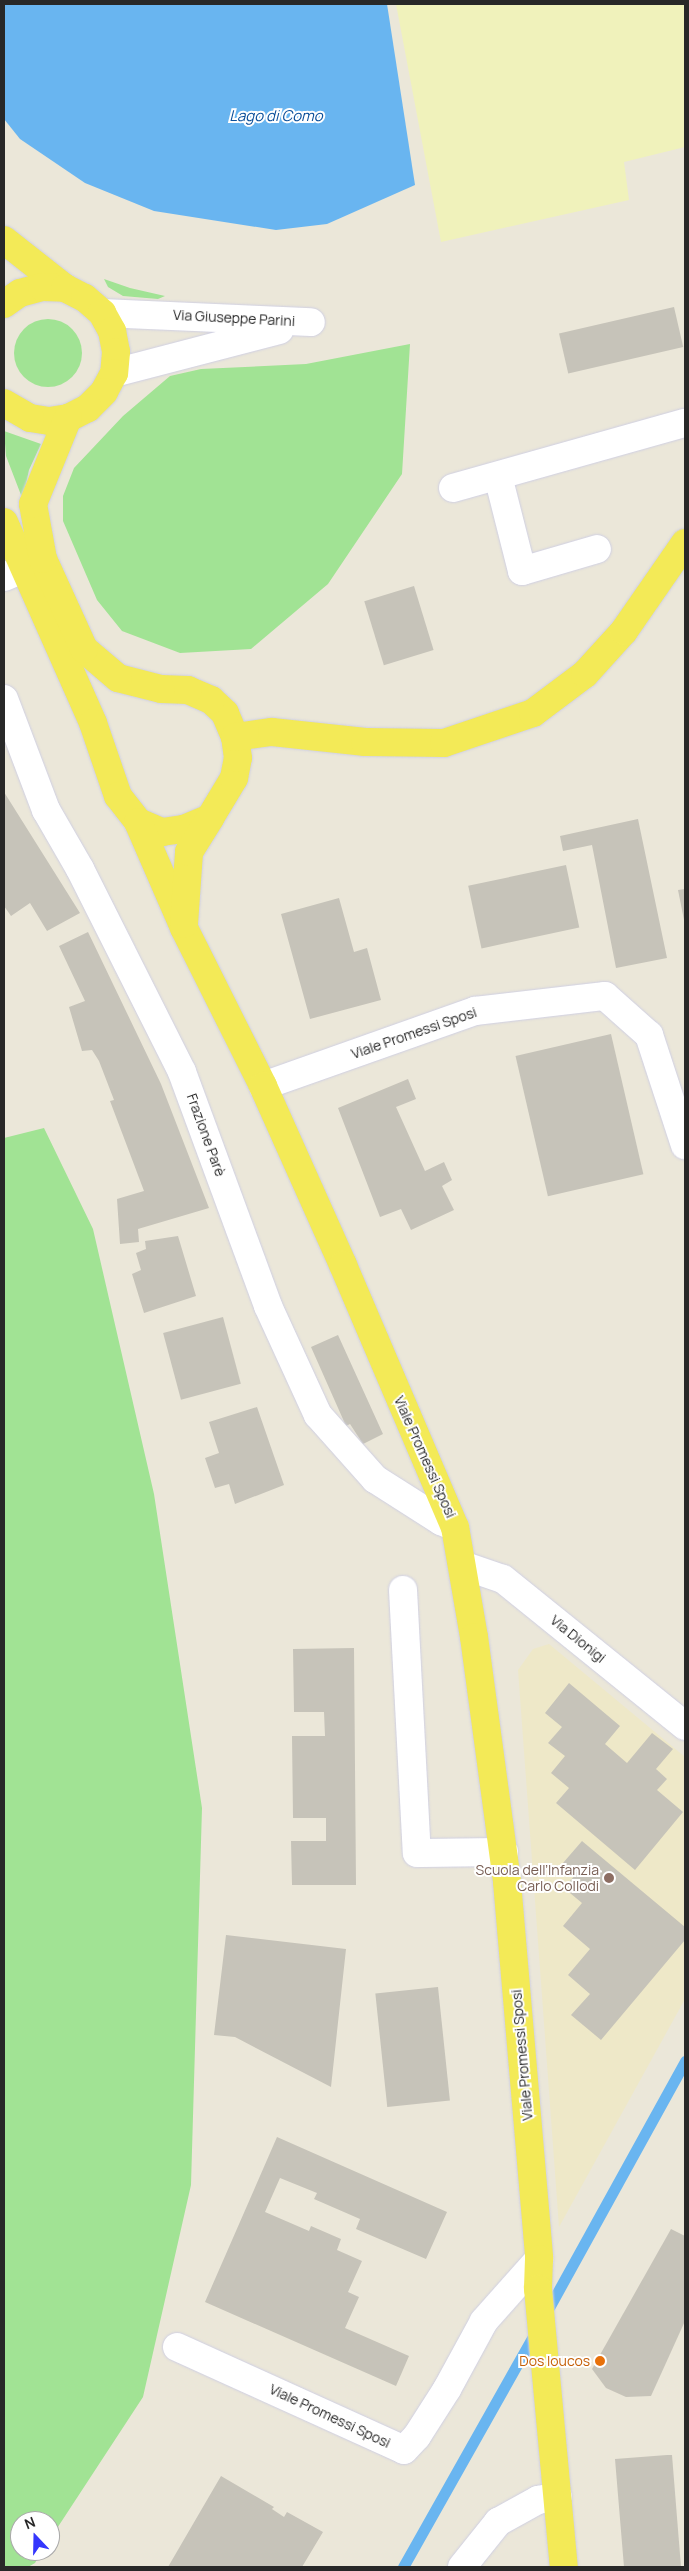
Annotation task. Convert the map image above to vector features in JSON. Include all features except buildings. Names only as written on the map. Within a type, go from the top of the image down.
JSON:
[{"type":"main road","points":[[4,240],[65,288],[86,298],[102,313],[112,331],[116,352],[114,373],[104,392],[88,408],[68,418],[30,418],[4,403]]},
{"type":"main road","points":[[4,304],[20,293],[42,287],[65,288]]},
{"type":"main road","points":[[68,418],[33,504],[43,559],[84,650],[118,678],[161,689],[188,690],[211,700],[225,713],[235,737],[238,758],[234,778],[188,852],[184,928]]},
{"type":"main road","name":"Viale Promessi Sposi","points":[[4,522],[14,573],[92,723],[118,796],[138,822],[184,928],[263,1086],[456,1527],[504,1852],[539,2258],[538,2289],[564,2567]]},
{"type":"main road","points":[[235,737],[272,732],[365,742],[444,744],[533,713],[586,674],[618,638],[685,544]]},
{"type":"main road","points":[[138,822],[162,832],[184,829],[210,818]]},
{"type":"street","name":"Via Giuseppe Parini","points":[[102,313],[311,322],[114,373]]},
{"type":"street","points":[[453,488],[685,423]]},
{"type":"street","points":[[498,476],[522,571],[597,549]]},
{"type":"street","name":"Frazione Parè","points":[[4,699],[46,810],[80,869],[182,1072],[268,1306],[318,1415],[375,1479],[441,1521],[456,1527]]},
{"type":"street","name":"Viale Promessi Sposi","points":[[263,1086],[475,1010],[605,996],[650,1035],[685,1145]]},
{"type":"street","name":"Via Dionigi","points":[[462,1565],[503,1579],[685,1726]]},
{"type":"street","points":[[404,1590],[417,1853],[504,1852]]},
{"type":"street","name":"Viale Promessi Sposi","points":[[177,2347],[404,2450],[417,2436],[447,2389],[484,2321],[539,2258]]},
{"type":"street","points":[[462,2567],[498,2522],[538,2500],[558,2496]]},
{"type":"shaded area","name":"Scuola dell’Infanzia Carlo Collodi","points":[[549,1644],[685,1757],[685,1999],[559,2227],[518,1670],[533,1649]]},
{"type":"green space","points":[[104,279],[130,288],[165,296],[158,299],[123,296],[108,287]]},
{"type":"green space","points":[[41,319],[55,319],[67,324],[77,334],[82,346],[82,360],[77,372],[67,382],[55,387],[41,387],[29,382],[19,372],[14,360],[14,346],[19,334],[29,324]]},
{"type":"green space","points":[[410,344],[402,474],[328,584],[251,649],[180,653],[122,631],[97,600],[63,521],[63,496],[74,468],[123,416],[170,376],[201,369],[306,364]]},
{"type":"green space","points":[[4,431],[41,444],[29,470],[24,494],[21,495],[6,456]]},
{"type":"green space","points":[[44,1128],[93,1229],[154,1494],[202,1808],[191,2185],[143,2397],[60,2524],[60,2511],[10,2511],[10,2561],[36,2561],[28,2567],[4,2567],[4,1138]]},
{"type":"sand","points":[[396,4],[685,4],[685,147],[624,162],[629,200],[441,242]]},
{"type":"water","name":"Lago di Como","points":[[4,4],[387,4],[415,185],[327,224],[276,230],[154,211],[85,183],[20,139],[4,119]]},
{"type":"waterway","points":[[546,2313],[685,2061]]},
{"type":"waterway","points":[[403,2567],[536,2331]]},
{"type":"place","name":"Scuola dell’Infanzia Carlo Collodi","points":[[609,1878]]},
{"type":"place","name":"Dos loucos","points":[[600,2361]]}]
